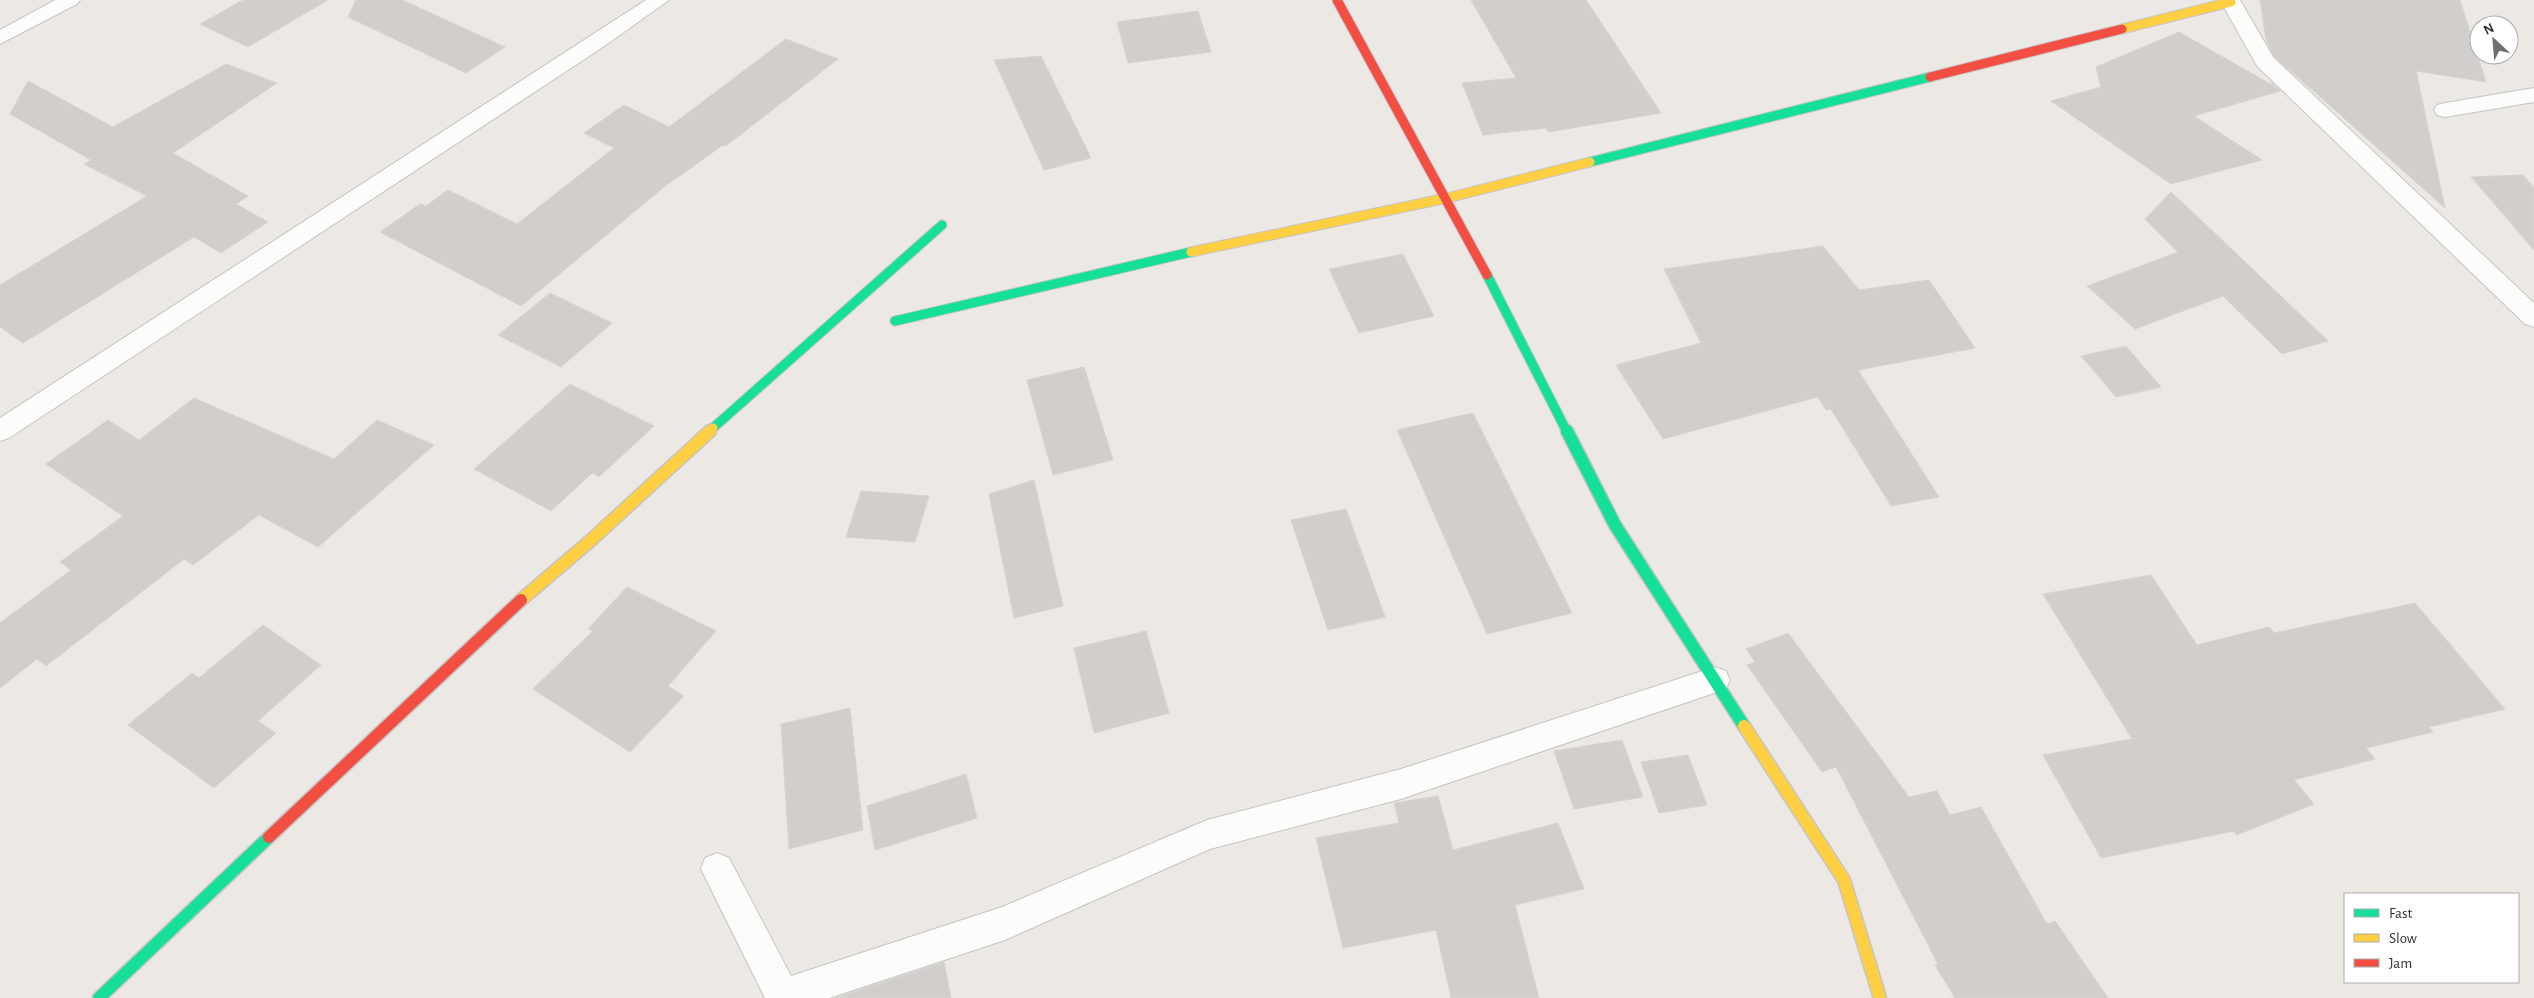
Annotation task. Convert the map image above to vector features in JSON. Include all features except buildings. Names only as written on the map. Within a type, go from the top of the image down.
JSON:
[{"type":"street","points":[[0,38],[70,0]]},
{"type":"street","points":[[0,431],[543,78],[659,0]]},
{"type":"street","points":[[1336,0],[1447,198],[1615,525],[1844,880],[1880,998]]},
{"type":"street","points":[[895,321],[1249,239],[1447,198],[2230,1],[2264,61],[2534,318]]},
{"type":"street","points":[[2445,110],[2534,95]]},
{"type":"street","points":[[99,998],[501,617],[590,541],[769,377],[942,225]]},
{"type":"street","points":[[717,869],[783,996],[1005,923],[1206,835],[1401,784],[1715,680]]},
{"type":"traffic: fast","points":[[1590,162],[1930,77]]},
{"type":"traffic: fast","points":[[713,428],[942,225]]},
{"type":"traffic: fast","points":[[895,321],[1191,252]]},
{"type":"traffic: fast","points":[[1487,275],[1615,525],[1744,726]]},
{"type":"traffic: fast","points":[[99,998],[269,837]]},
{"type":"traffic: slow","points":[[2122,29],[2231,2]]},
{"type":"traffic: slow","points":[[1191,252],[1447,198],[1590,162]]},
{"type":"traffic: slow","points":[[521,600],[590,541],[713,428]]},
{"type":"traffic: slow","points":[[1744,726],[1844,880],[1880,998]]},
{"type":"traffic: jam","points":[[1337,0],[1447,198],[1487,275]]},
{"type":"traffic: jam","points":[[1930,77],[2122,29]]},
{"type":"traffic: jam","points":[[269,837],[521,600]]}]
